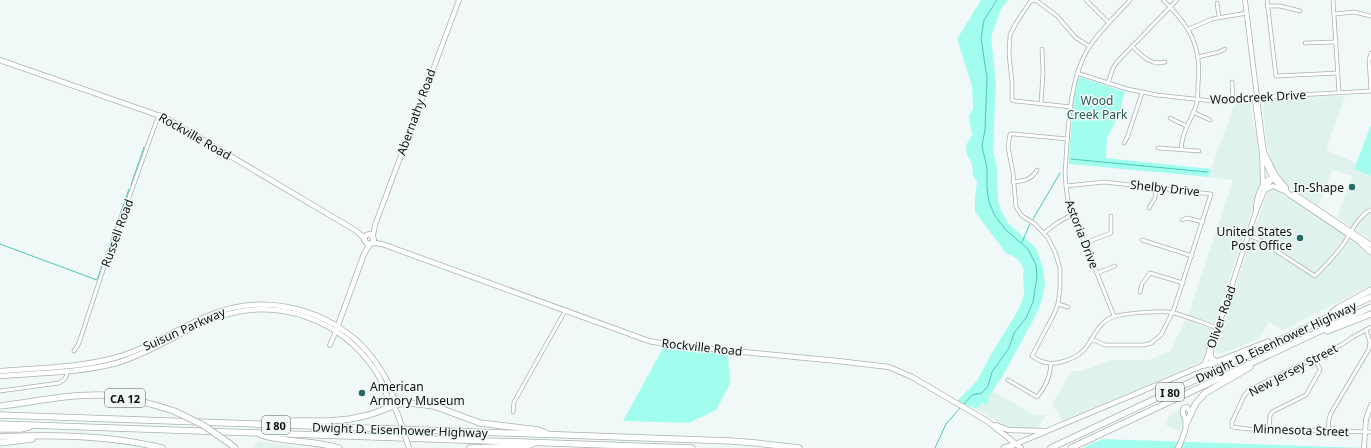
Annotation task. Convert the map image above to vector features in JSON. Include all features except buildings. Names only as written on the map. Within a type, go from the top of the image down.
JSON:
[{"type":"highway","points":[[1361,243],[1371,250]]},
{"type":"highway","points":[[1329,316],[1338,308],[1371,290]]},
{"type":"highway","name":"Dwight D. Eisenhower Highway","points":[[1051,448],[1371,296]]},
{"type":"highway","name":"Dwight D. Eisenhower Highway","points":[[1071,448],[1371,307]]},
{"type":"highway","points":[[1302,340],[1371,314]]},
{"type":"highway","points":[[1204,365],[1217,362],[1289,335]]},
{"type":"highway","points":[[1186,424],[1196,403],[1210,389],[1283,349]]},
{"type":"highway","points":[[1210,350],[1211,359],[1217,362]]},
{"type":"highway","name":"CA 12","points":[[0,406],[65,397],[101,395],[141,401],[174,412],[202,425],[235,448]]},
{"type":"highway","points":[[256,424],[275,421],[322,421],[350,419],[369,415],[394,405],[410,403],[426,404],[480,423],[538,430],[552,435]]},
{"type":"highway","name":"Dwight D. Eisenhower Highway","points":[[0,415],[731,441],[799,448]]},
{"type":"highway","name":"Dwight D. Eisenhower Highway","points":[[0,424],[692,448]]},
{"type":"highway","points":[[0,429],[21,429],[33,426]]},
{"type":"highway","points":[[255,432],[271,437],[322,444],[339,448]]},
{"type":"highway","points":[[0,443],[49,438],[51,436]]},
{"type":"highway","points":[[0,437],[86,436],[134,442],[162,448]]},
{"type":"highway","points":[[470,448],[526,446],[536,443]]},
{"type":"highway","points":[[1004,448],[1016,444]]},
{"type":"highway","points":[[607,446],[614,448]]},
{"type":"main road","name":"Rockville Road","points":[[0,60],[159,114],[355,230],[368,242],[382,244],[638,338],[660,343],[889,367],[912,377],[966,408],[988,422],[1021,448]]},
{"type":"main road","points":[[1275,177],[1284,191],[1371,245]]},
{"type":"main road","points":[[1275,177],[1292,193],[1350,233],[1361,243]]},
{"type":"main road","name":"Rockville Road","points":[[355,230],[374,237],[382,244]]},
{"type":"main road","points":[[336,328],[364,254],[368,242],[368,234]]},
{"type":"main road","points":[[368,242],[374,237]]},
{"type":"main road","name":"Suisun Parkway","points":[[0,371],[85,364],[115,358],[145,347],[212,314],[226,309],[268,304],[293,308],[313,314],[336,328],[369,362],[389,393],[390,400],[394,405],[409,448]]},
{"type":"main road","name":"Suisun Parkway","points":[[0,376],[67,371],[96,367],[127,359],[148,351],[214,318],[243,311],[267,309],[292,312],[336,328]]},
{"type":"main road","points":[[1016,444],[1204,365]]},
{"type":"main road","points":[[1178,448],[1186,424],[1182,410],[1187,407],[1191,413]]},
{"type":"main road","points":[[988,422],[1008,430],[1047,431]]},
{"type":"street","name":"Abernathy Road","points":[[374,237],[375,225],[459,0]]},
{"type":"street","points":[[1071,106],[1012,100],[1009,49],[1010,35],[1016,22],[1033,0],[1057,16],[1076,38],[1089,46]]},
{"type":"street","points":[[1086,0],[1109,23]]},
{"type":"street","name":"Astoria Drive","points":[[1114,316],[1068,201],[1065,173],[1072,93],[1081,62],[1089,46],[1130,0]]},
{"type":"street","points":[[1164,0],[1178,14],[1189,29],[1195,43],[1200,71],[1197,100],[1194,112],[1182,137],[1181,150]]},
{"type":"street","points":[[1108,83],[1113,68],[1176,0]]},
{"type":"street","name":"Oliver Road","points":[[1246,0],[1265,154],[1275,177]]},
{"type":"street","points":[[1267,0],[1276,76],[1338,74]]},
{"type":"street","points":[[1333,0],[1339,93]]},
{"type":"street","points":[[1217,3],[1219,17]]},
{"type":"street","points":[[1267,6],[1280,6],[1300,11]]},
{"type":"street","points":[[1335,14],[1354,12],[1371,16]]},
{"type":"street","points":[[1189,29],[1204,21],[1247,13]]},
{"type":"street","points":[[1305,43],[1336,42]]},
{"type":"street","points":[[1132,46],[1151,62],[1165,62]]},
{"type":"street","points":[[1041,104],[1043,73],[1042,48]]},
{"type":"street","points":[[1198,57],[1225,49]]},
{"type":"street","points":[[1371,53],[1369,60],[1371,91]]},
{"type":"street","name":"Woodcreek Drive","points":[[1077,73],[1142,93],[1222,102],[1279,96],[1371,91]]},
{"type":"street","points":[[1232,82],[1233,101]]},
{"type":"street","points":[[1124,143],[1142,93]]},
{"type":"street","name":"Oliver Road","points":[[1204,365],[1218,328],[1264,188],[1262,155],[1255,102],[1257,98]]},
{"type":"street","points":[[1194,112],[1210,120]]},
{"type":"street","name":"Russell Road","points":[[74,351],[79,343],[103,270],[159,114]]},
{"type":"street","points":[[1170,118],[1186,126]]},
{"type":"street","points":[[1068,139],[1010,134],[1008,147],[1015,203],[1018,212],[1035,224],[1044,233],[1055,252],[1060,268],[1058,304],[1032,356],[1040,361],[1051,364],[1075,357],[1083,351],[1102,324],[1114,316],[1124,314],[1172,312],[1218,328]]},
{"type":"street","points":[[1158,148],[1199,151]]},
{"type":"street","name":"Oliver Road","points":[[1262,155],[1275,177]]},
{"type":"street","points":[[1013,182],[1029,179],[1037,170]]},
{"type":"street","name":"Oliver Road","points":[[1264,188],[1275,177]]},
{"type":"street","name":"Shelby Drive","points":[[1066,186],[1104,182],[1211,194],[1183,283],[1172,312],[1157,340],[1144,345],[1110,346],[1099,344],[1091,339]]},
{"type":"street","points":[[1264,188],[1273,186],[1284,191]]},
{"type":"street","points":[[1149,208],[1155,198],[1156,187]]},
{"type":"street","points":[[1248,235],[1258,239],[1315,276],[1342,247],[1360,219],[1366,212],[1371,210]]},
{"type":"street","points":[[1044,233],[1057,223],[1073,214]]},
{"type":"street","points":[[1085,243],[1111,232],[1112,216]]},
{"type":"street","points":[[1182,220],[1187,218],[1203,222]]},
{"type":"street","name":"Abernathy Road","points":[[368,234],[375,225]]},
{"type":"street","points":[[1142,240],[1192,256]]},
{"type":"street","points":[[1097,273],[1115,266]]},
{"type":"street","points":[[1140,292],[1142,284],[1150,273],[1183,283]]},
{"type":"street","points":[[1058,304],[1068,306]]},
{"type":"street","points":[[513,412],[514,402],[564,311]]},
{"type":"street","name":"New Jersey Street","points":[[1232,426],[1232,422],[1246,393],[1371,327]]},
{"type":"street","points":[[330,345],[336,328]]},
{"type":"street","points":[[1328,431],[1331,413],[1369,349],[1370,337],[1366,330]]},
{"type":"street","points":[[1269,429],[1270,416],[1272,412],[1303,397],[1308,392],[1320,368],[1314,358]]},
{"type":"street","points":[[1008,380],[1037,397],[1050,375],[1051,364]]},
{"type":"street","points":[[0,391],[62,382],[67,376],[67,371]]},
{"type":"street","points":[[1364,448],[1366,419],[1371,405]]},
{"type":"street","name":"Minnesota Street","points":[[1232,426],[1236,428],[1371,432]]},
{"type":"shaded area","points":[[1345,96],[1326,150],[1357,163],[1354,169],[1371,176],[1371,240],[1337,217],[1352,176],[1332,170],[1318,207],[1290,187],[1281,178],[1273,167],[1267,147],[1263,105],[1265,102]]},
{"type":"shaded area","points":[[1249,103],[1251,105],[1253,125],[1256,132],[1261,183],[1203,360],[1062,421],[1058,410],[1051,406],[1072,371],[1082,371],[1111,360],[1149,360],[1170,351],[1189,313],[1233,180],[1209,177],[1211,169],[1235,104]]},
{"type":"shaded area","points":[[1273,188],[1342,233],[1371,257],[1371,285],[1283,330],[1269,322],[1259,338],[1232,350],[1217,354],[1215,350],[1257,221],[1268,192]]},
{"type":"shaded area","points":[[993,391],[1034,415],[1046,415],[1037,429],[1008,428],[976,409]]},
{"type":"shaded area","points":[[1179,409],[1184,422],[1181,432],[1164,424],[1169,415]]},
{"type":"shaded area","points":[[259,441],[302,448],[253,447]]},
{"type":"green space","points":[[981,0],[1008,0],[1001,9],[991,37],[996,82],[993,152],[997,168],[998,201],[1008,223],[1036,248],[1043,268],[1045,285],[1042,300],[1035,317],[1002,377],[988,398],[990,399],[986,405],[982,403],[976,409],[957,401],[977,381],[1020,307],[1024,294],[1024,271],[1020,262],[1006,253],[975,212],[977,182],[973,175],[972,164],[967,155],[966,145],[972,135],[969,116],[973,109],[972,86],[957,39]]},
{"type":"green space","name":"Wood Creek Park","points":[[1080,77],[1125,92],[1118,117],[1107,138],[1106,158],[1211,169],[1209,177],[1069,164],[1075,91]]},
{"type":"green space","points":[[1371,125],[1371,176],[1354,169]]},
{"type":"green space","points":[[663,348],[728,354],[730,384],[716,410],[689,423],[623,421]]},
{"type":"green space","points":[[1102,439],[1366,448],[1083,448]]},
{"type":"waterway","points":[[963,405],[972,395],[982,393],[988,386],[992,372],[1009,348],[1014,333],[1026,318],[1033,302],[1037,276],[1036,265],[1028,249],[1006,230],[995,216],[989,202],[987,168],[982,146],[985,130],[987,78],[981,38],[984,20],[997,0]]},
{"type":"waterway","points":[[131,185],[144,147]]},
{"type":"waterway","points":[[1071,159],[1207,172]]},
{"type":"waterway","points":[[1033,219],[1060,173]]},
{"type":"waterway","points":[[0,244],[97,280],[129,189]]},
{"type":"waterway","points":[[1022,242],[1030,224]]},
{"type":"waterway","points":[[935,448],[946,424],[961,407]]},
{"type":"place","name":"In-Shape","points":[[1352,187]]},
{"type":"place","name":"United States Post Office","points":[[1300,238]]},
{"type":"place","name":"American Armory Museum","points":[[362,393]]}]
